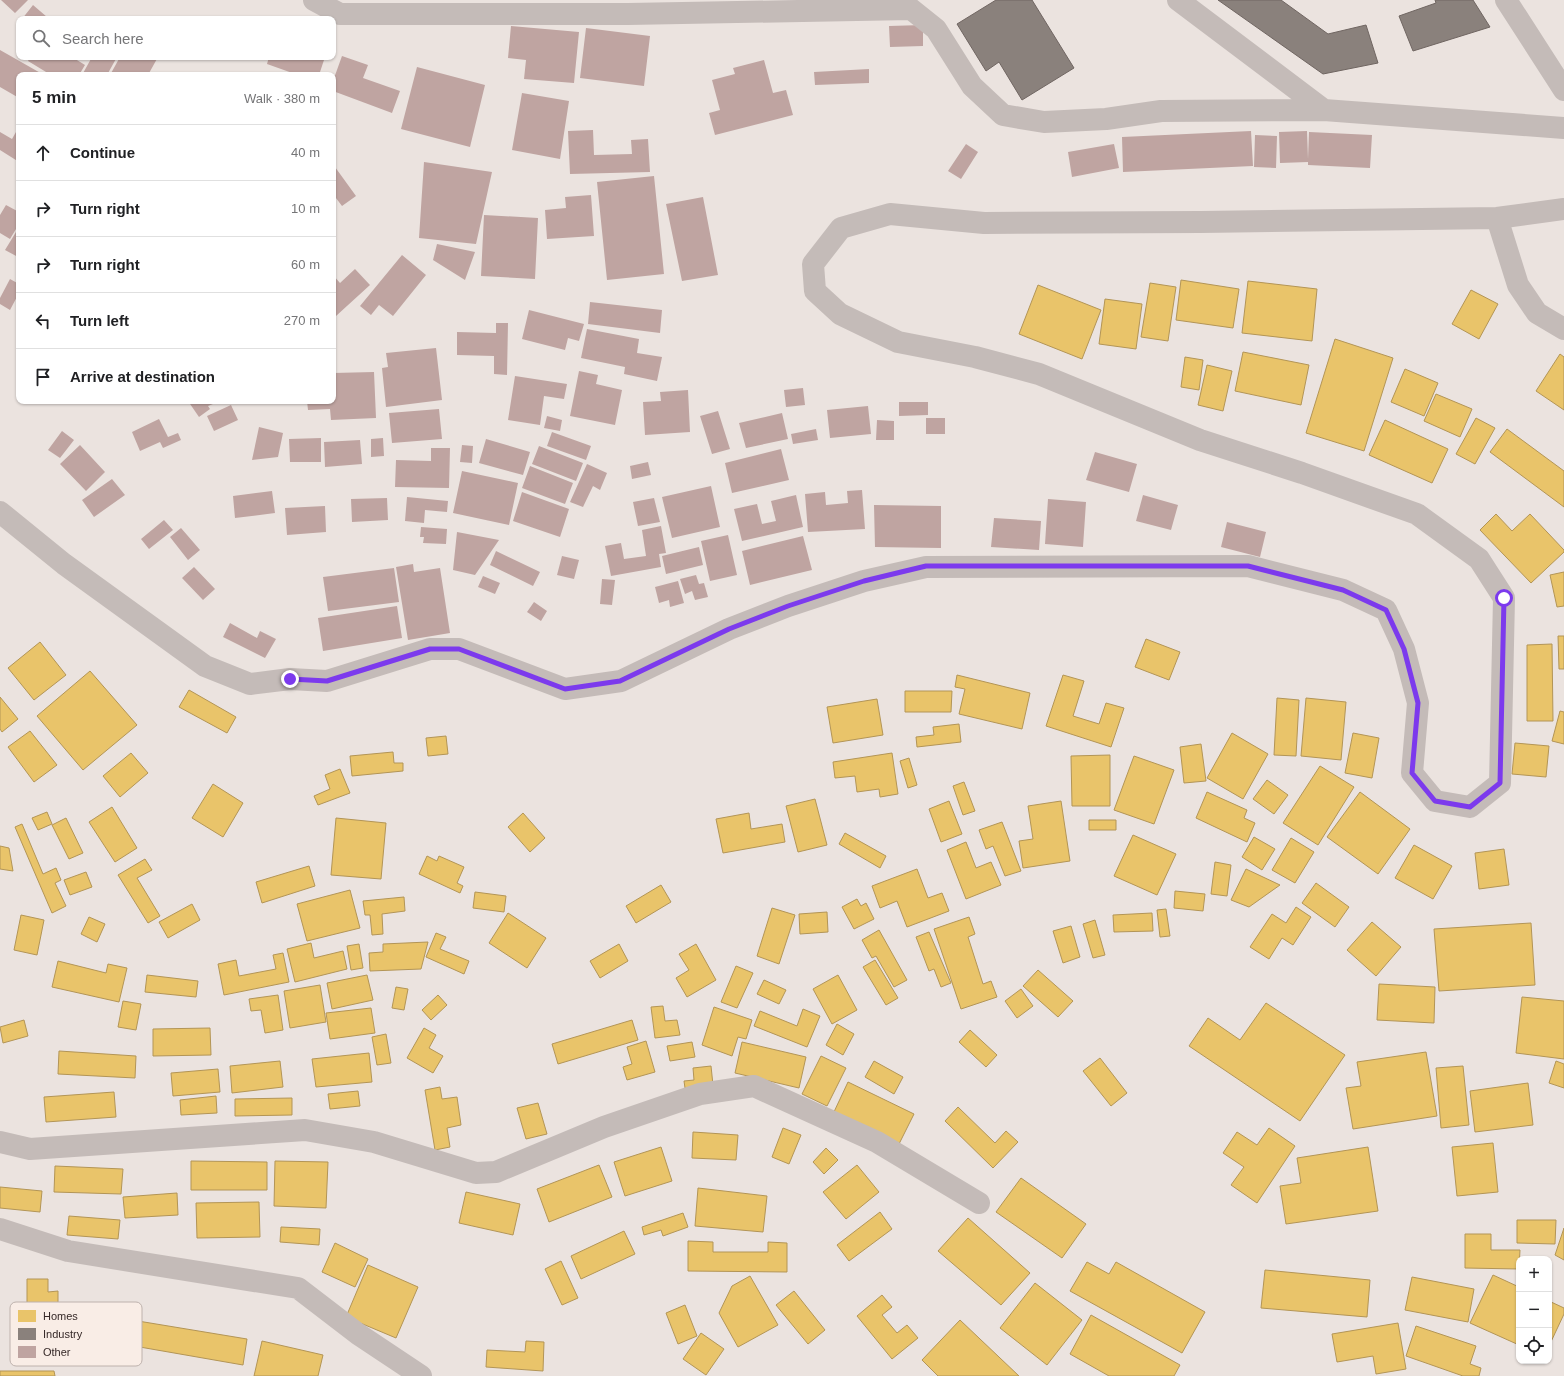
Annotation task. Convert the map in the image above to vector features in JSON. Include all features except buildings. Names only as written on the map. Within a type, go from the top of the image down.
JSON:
[{"type":"street","points":[[314,0],[340,14],[628,14],[911,10],[936,29],[972,86],[1003,115],[1044,122],[1106,119],[1161,111],[1324,110],[1564,128]]},
{"type":"street","points":[[1178,0],[1324,110]]},
{"type":"street","points":[[1506,0],[1564,90]]},
{"type":"street","points":[[0,512],[64,564],[205,666],[250,684],[290,679],[327,681],[430,649],[459,649],[565,689],[620,681],[729,629],[788,606],[864,581],[926,566],[1248,566],[1343,590],[1386,610],[1404,649],[1418,703],[1412,773],[1435,801],[1470,807],[1500,783],[1504,598],[1479,559],[1416,514],[1302,473],[1200,440],[1039,374],[975,357],[898,342],[840,314],[815,291],[813,264],[841,228],[890,214],[984,223],[1496,218],[1564,209]]},
{"type":"street","points":[[1496,218],[1518,285],[1537,313],[1564,329]]},
{"type":"street","points":[[0,1142],[30,1149],[304,1130],[374,1142],[476,1173],[496,1172],[604,1127],[700,1094],[754,1086],[877,1142],[979,1203]]},
{"type":"street","points":[[0,1229],[68,1251],[298,1288],[358,1334],[421,1376]]},
{"type":"route","points":[[290,679],[327,681],[430,649],[459,649],[565,689],[620,681],[729,629],[788,606],[864,581],[926,566],[1248,566],[1343,590],[1386,610],[1404,649],[1418,703],[1412,773],[1435,801],[1470,807],[1500,783],[1504,598]]}]
